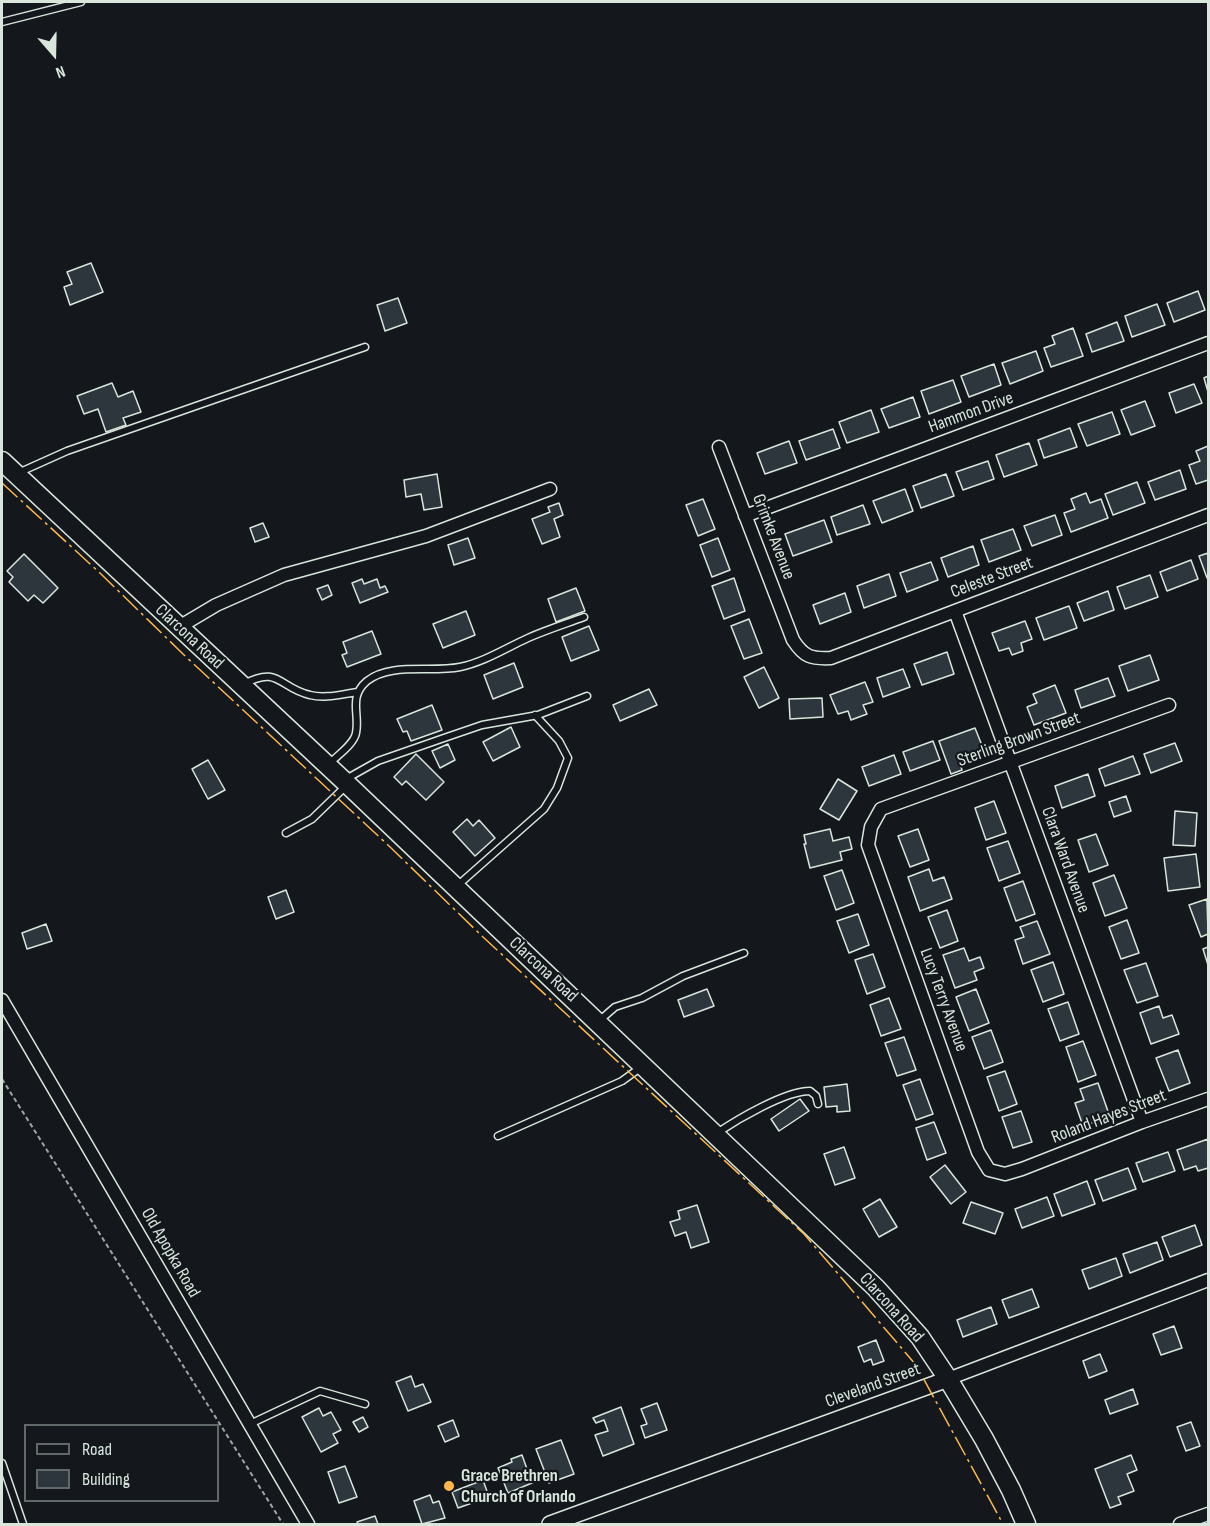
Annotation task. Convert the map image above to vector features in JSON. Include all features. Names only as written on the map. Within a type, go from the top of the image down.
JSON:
[{"type":"main road","name":"Clarcona Road","points":[[2,461],[456,887],[876,1288],[920,1337],[948,1379],[984,1439],[1026,1524]]},
{"type":"street","name":"Hammon Drive","points":[[745,516],[1209,343]]},
{"type":"street","name":"Grimke Avenue","points":[[719,447],[793,640]]},
{"type":"street","points":[[179,627],[216,605],[284,575],[426,536],[550,489]]},
{"type":"street","name":"Celeste Street","points":[[793,640],[801,652],[814,659],[831,658],[1209,515]]},
{"type":"street","name":"Clara Ward Avenue","points":[[955,611],[1142,1122]]},
{"type":"street","name":"Sterling Brown Street","points":[[881,809],[1169,705]]},
{"type":"street","name":"Lucy Terry Avenue","points":[[881,809],[871,827],[868,845],[978,1152],[989,1170],[1005,1174],[1022,1170]]},
{"type":"street","name":"Old Apopka Road","points":[[2,1000],[308,1524]]},
{"type":"street","name":"Roland Hayes Street","points":[[1022,1170],[1142,1122],[1209,1099]]},
{"type":"street","name":"Cleveland Street","points":[[550,1524],[948,1379],[1209,1280]]},
{"type":"street","points":[[1180,1524],[1209,1514]]},
{"type":"lane","points":[[2,22],[81,2]]},
{"type":"lane","points":[[15,475],[67,452],[365,347]]},
{"type":"lane","points":[[327,766],[356,734],[355,716],[358,692],[366,682],[392,670],[422,671],[463,666],[531,636],[584,617]]},
{"type":"lane","points":[[241,685],[266,675],[274,677],[296,692],[311,696],[358,692]]},
{"type":"lane","points":[[286,833],[312,819],[345,783],[378,761],[473,728],[535,715],[587,696]]},
{"type":"lane","points":[[456,887],[544,809],[557,788],[568,758],[559,741],[535,715]]},
{"type":"lane","points":[[598,1022],[615,1007],[642,998],[684,976],[744,953]]},
{"type":"lane","points":[[498,1136],[622,1081],[643,1066]]},
{"type":"lane","points":[[715,1134],[767,1104],[795,1093],[810,1091],[816,1096],[818,1104]]},
{"type":"lane","points":[[249,1424],[320,1391],[366,1404]]},
{"type":"lane","points":[[2,1463],[23,1524]]},
{"type":"path","points":[[2,1079],[283,1524]]},
{"type":"building","points":[[91,263],[103,292],[70,305],[64,287],[72,284],[67,272]]},
{"type":"building","points":[[1198,291],[1205,310],[1174,322],[1167,303]]},
{"type":"building","points":[[398,298],[407,323],[385,331],[377,305]]},
{"type":"building","points":[[1157,304],[1165,325],[1132,337],[1125,316]]},
{"type":"building","points":[[1117,322],[1124,341],[1092,352],[1086,334]]},
{"type":"building","points":[[1073,328],[1083,356],[1051,367],[1044,348],[1055,344],[1052,336]]},
{"type":"building","points":[[1036,351],[1043,371],[1010,384],[1002,363]]},
{"type":"building","points":[[994,364],[1001,385],[969,397],[961,376]]},
{"type":"building","points":[[1208,376],[1208,392],[1204,378]]},
{"type":"building","points":[[953,380],[961,402],[929,414],[921,391]]},
{"type":"building","points":[[112,383],[118,397],[133,391],[141,412],[123,418],[126,425],[106,432],[98,409],[84,414],[77,396]]},
{"type":"building","points":[[1194,384],[1202,403],[1176,413],[1169,393]]},
{"type":"building","points":[[913,397],[920,417],[889,428],[881,409]]},
{"type":"building","points":[[1145,401],[1155,426],[1131,435],[1121,410]]},
{"type":"building","points":[[871,410],[879,432],[847,443],[839,422]]},
{"type":"building","points":[[1112,412],[1120,434],[1087,446],[1078,424]]},
{"type":"building","points":[[1070,428],[1077,447],[1044,458],[1038,440]]},
{"type":"building","points":[[833,429],[840,448],[806,460],[799,441]]},
{"type":"building","points":[[789,441],[797,463],[765,474],[757,453]]},
{"type":"building","points":[[1029,443],[1037,465],[1004,477],[996,455]]},
{"type":"building","points":[[1208,446],[1208,480],[1196,484],[1189,465],[1200,461],[1196,451]]},
{"type":"building","points":[[988,461],[994,479],[963,490],[956,472]]},
{"type":"building","points":[[1180,470],[1186,489],[1155,500],[1148,482]]},
{"type":"building","points":[[437,474],[442,507],[424,510],[421,494],[406,497],[404,480]]},
{"type":"building","points":[[946,474],[954,496],[921,508],[913,486]]},
{"type":"building","points":[[1137,482],[1145,503],[1113,515],[1105,494]]},
{"type":"building","points":[[905,489],[913,511],[882,523],[873,501]]},
{"type":"building","points":[[1086,493],[1090,503],[1101,499],[1108,518],[1071,532],[1064,513],[1075,509],[1071,499]]},
{"type":"building","points":[[703,499],[715,529],[698,536],[686,505]]},
{"type":"building","points":[[559,503],[563,515],[554,519],[560,537],[542,544],[532,519],[550,512],[548,507]]},
{"type":"building","points":[[863,505],[870,524],[837,535],[831,517]]},
{"type":"building","points":[[1055,515],[1062,535],[1032,546],[1024,526]]},
{"type":"building","points":[[824,520],[832,542],[793,556],[785,534]]},
{"type":"building","points":[[263,523],[269,537],[255,542],[250,528]]},
{"type":"building","points":[[1013,529],[1021,550],[989,562],[981,540]]},
{"type":"building","points":[[468,538],[475,558],[454,565],[448,545]]},
{"type":"building","points":[[718,538],[730,570],[712,577],[700,545]]},
{"type":"building","points":[[973,546],[979,565],[948,577],[941,558]]},
{"type":"building","points":[[1208,553],[1208,578],[1207,578],[1199,556]]},
{"type":"building","points":[[24,554],[58,588],[43,603],[34,595],[28,601],[9,582],[13,577],[7,571]]},
{"type":"building","points":[[1191,560],[1198,579],[1167,591],[1160,572]]},
{"type":"building","points":[[931,562],[938,580],[907,592],[900,573]]},
{"type":"building","points":[[889,574],[896,596],[864,608],[857,586]]},
{"type":"building","points":[[1150,575],[1158,597],[1125,609],[1117,587]]},
{"type":"building","points":[[734,578],[745,611],[724,619],[712,586]]},
{"type":"building","points":[[362,579],[364,584],[377,579],[380,588],[385,586],[388,592],[360,603],[352,583]]},
{"type":"building","points":[[328,585],[332,595],[322,600],[317,589]]},
{"type":"building","points":[[576,588],[585,611],[556,622],[548,599]]},
{"type":"building","points":[[1108,591],[1114,610],[1084,621],[1077,603]]},
{"type":"building","points":[[845,593],[851,612],[820,624],[813,605]]},
{"type":"building","points":[[1069,606],[1077,628],[1044,640],[1036,618]]},
{"type":"building","points":[[466,611],[475,635],[443,648],[433,624]]},
{"type":"building","points":[[749,619],[762,653],[744,659],[731,626]]},
{"type":"building","points":[[1025,621],[1032,639],[1021,643],[1023,651],[1012,655],[1009,648],[999,651],[992,633]]},
{"type":"building","points":[[589,626],[599,650],[571,661],[562,637]]},
{"type":"building","points":[[372,631],[381,654],[347,667],[342,655],[347,653],[343,642]]},
{"type":"building","points":[[947,652],[954,674],[922,685],[914,664]]},
{"type":"building","points":[[1150,655],[1159,680],[1128,691],[1119,666]]},
{"type":"building","points":[[514,663],[523,687],[493,699],[484,675]]},
{"type":"building","points":[[764,667],[779,698],[759,708],[744,677]]},
{"type":"building","points":[[903,669],[910,687],[883,697],[877,678]]},
{"type":"building","points":[[1108,678],[1115,696],[1081,708],[1075,690]]},
{"type":"building","points":[[865,682],[873,702],[863,705],[867,714],[851,720],[848,711],[838,714],[830,695]]},
{"type":"building","points":[[1055,685],[1066,713],[1034,725],[1027,707],[1037,703],[1033,694]]},
{"type":"building","points":[[649,689],[657,705],[620,721],[613,705]]},
{"type":"building","points":[[822,698],[823,717],[790,719],[789,699]]},
{"type":"building","points":[[432,705],[442,730],[411,741],[407,731],[403,732],[397,719]]},
{"type":"building","points":[[511,727],[520,747],[493,761],[483,742]]},
{"type":"building","points":[[975,728],[983,748],[958,757],[962,770],[951,774],[939,741]]},
{"type":"building","points":[[933,741],[940,760],[910,771],[903,752]]},
{"type":"building","points":[[1175,743],[1182,761],[1151,773],[1144,754]]},
{"type":"building","points":[[448,744],[455,760],[440,768],[432,751]]},
{"type":"building","points":[[416,754],[444,782],[426,800],[406,781],[402,785],[394,777]]},
{"type":"building","points":[[894,755],[901,774],[869,786],[862,767]]},
{"type":"building","points":[[1133,756],[1140,774],[1105,786],[1099,769]]},
{"type":"building","points":[[208,760],[225,790],[208,799],[192,769]]},
{"type":"building","points":[[1088,774],[1095,796],[1062,808],[1055,786]]},
{"type":"building","points":[[838,779],[857,791],[839,820],[820,809]]},
{"type":"building","points":[[1126,796],[1131,811],[1114,817],[1109,802]]},
{"type":"building","points":[[994,801],[1006,833],[986,840],[975,808]]},
{"type":"building","points":[[1175,811],[1197,813],[1195,846],[1173,845]]},
{"type":"building","points":[[467,819],[473,826],[479,820],[495,838],[475,856],[453,832]]},
{"type":"building","points":[[830,829],[833,841],[849,837],[852,849],[840,852],[842,860],[810,868],[804,835]]},
{"type":"building","points":[[918,829],[929,860],[910,867],[898,836]]},
{"type":"building","points":[[1096,834],[1108,865],[1089,872],[1078,840]]},
{"type":"building","points":[[1008,841],[1020,873],[999,881],[987,848]]},
{"type":"building","points":[[1196,854],[1200,887],[1168,891],[1164,858]]},
{"type":"building","points":[[929,869],[933,881],[944,877],[952,899],[920,911],[908,877]]},
{"type":"building","points":[[842,870],[854,903],[836,910],[824,876]]},
{"type":"building","points":[[1114,875],[1127,908],[1105,916],[1093,883]]},
{"type":"building","points":[[1023,881],[1035,914],[1016,921],[1004,888]]},
{"type":"building","points":[[286,890],[294,912],[276,919],[268,897]]},
{"type":"building","points":[[1207,899],[1208,934],[1201,937],[1189,905]]},
{"type":"building","points":[[947,910],[958,941],[940,948],[928,917]]},
{"type":"building","points":[[858,914],[869,945],[849,953],[837,921]]},
{"type":"building","points":[[1127,920],[1139,953],[1121,959],[1109,927]]},
{"type":"building","points":[[1037,921],[1050,954],[1023,964],[1015,940],[1024,937],[1020,927]]},
{"type":"building","points":[[46,924],[52,941],[27,949],[22,933]]},
{"type":"building","points":[[1208,947],[1208,965],[1203,949]]},
{"type":"building","points":[[964,948],[969,961],[980,957],[984,968],[974,972],[977,980],[955,988],[943,955]]},
{"type":"building","points":[[873,954],[885,987],[867,994],[855,960]]},
{"type":"building","points":[[1053,962],[1064,994],[1043,1002],[1031,970]]},
{"type":"building","points":[[1146,963],[1158,996],[1137,1003],[1124,970]]},
{"type":"building","points":[[707,989],[714,1006],[684,1017],[678,1000]]},
{"type":"building","points":[[976,989],[989,1023],[969,1031],[956,997]]},
{"type":"building","points":[[889,998],[901,1029],[881,1036],[870,1005]]},
{"type":"building","points":[[1068,1002],[1079,1034],[1060,1041],[1048,1009]]},
{"type":"building","points":[[1159,1006],[1163,1018],[1172,1015],[1179,1034],[1151,1044],[1140,1013]]},
{"type":"building","points":[[991,1030],[1003,1062],[984,1069],[972,1037]]},
{"type":"building","points":[[904,1037],[916,1070],[897,1076],[885,1043]]},
{"type":"building","points":[[1083,1041],[1096,1075],[1078,1082],[1066,1047]]},
{"type":"building","points":[[1178,1050],[1190,1083],[1169,1091],[1156,1058]]},
{"type":"building","points":[[1005,1071],[1017,1104],[999,1111],[987,1077]]},
{"type":"building","points":[[920,1079],[933,1114],[916,1120],[903,1085]]},
{"type":"building","points":[[1098,1083],[1110,1117],[1083,1126],[1075,1103],[1084,1100],[1080,1089]]},
{"type":"building","points":[[847,1084],[850,1111],[837,1112],[837,1106],[826,1107],[824,1087]]},
{"type":"building","points":[[800,1099],[809,1111],[779,1131],[771,1119]]},
{"type":"building","points":[[1021,1111],[1032,1142],[1013,1148],[1002,1117]]},
{"type":"building","points":[[934,1122],[946,1153],[927,1160],[916,1128]]},
{"type":"building","points":[[1208,1139],[1208,1168],[1198,1171],[1196,1166],[1184,1170],[1177,1150]]},
{"type":"building","points":[[844,1147],[855,1178],[835,1185],[824,1154]]},
{"type":"building","points":[[1168,1152],[1175,1171],[1143,1182],[1136,1163]]},
{"type":"building","points":[[945,1165],[966,1192],[951,1204],[930,1177]]},
{"type":"building","points":[[1128,1168],[1136,1189],[1103,1201],[1095,1180]]},
{"type":"building","points":[[1087,1181],[1095,1204],[1062,1216],[1054,1194]]},
{"type":"building","points":[[1047,1197],[1054,1216],[1022,1228],[1015,1209]]},
{"type":"building","points":[[880,1199],[897,1227],[879,1237],[863,1209]]},
{"type":"building","points":[[971,1202],[1003,1213],[995,1234],[963,1223]]},
{"type":"building","points":[[697,1205],[709,1242],[691,1248],[686,1232],[675,1236],[670,1222],[680,1219],[678,1211]]},
{"type":"building","points":[[1195,1225],[1202,1245],[1170,1257],[1162,1237]]},
{"type":"building","points":[[1157,1242],[1163,1260],[1130,1273],[1123,1254]]},
{"type":"building","points":[[1116,1258],[1122,1276],[1089,1289],[1082,1270]]},
{"type":"building","points":[[1032,1289],[1039,1307],[1009,1318],[1002,1300]]},
{"type":"building","points":[[991,1307],[997,1324],[963,1337],[957,1320]]},
{"type":"building","points":[[1174,1326],[1182,1348],[1161,1355],[1153,1334]]},
{"type":"building","points":[[876,1340],[884,1361],[873,1365],[871,1359],[864,1362],[858,1347]]},
{"type":"building","points":[[1100,1354],[1107,1371],[1089,1378],[1083,1361]]},
{"type":"building","points":[[411,1376],[415,1387],[423,1384],[431,1402],[408,1411],[396,1382]]},
{"type":"building","points":[[1133,1389],[1138,1404],[1110,1414],[1105,1400]]},
{"type":"building","points":[[657,1403],[667,1430],[645,1438],[641,1426],[647,1424],[641,1409]]},
{"type":"building","points":[[621,1407],[634,1444],[603,1456],[595,1435],[608,1431],[604,1420],[596,1423],[593,1418]]},
{"type":"building","points":[[319,1408],[323,1416],[331,1412],[341,1430],[333,1434],[338,1443],[321,1452],[302,1417]]},
{"type":"building","points":[[363,1417],[368,1427],[359,1432],[353,1422]]},
{"type":"building","points":[[453,1420],[459,1436],[445,1442],[438,1426]]},
{"type":"building","points":[[1191,1422],[1200,1446],[1186,1451],[1177,1427]]},
{"type":"building","points":[[561,1440],[574,1474],[549,1483],[536,1449]]},
{"type":"building","points":[[522,1455],[532,1483],[508,1493],[498,1468]]},
{"type":"building","points":[[1131,1455],[1137,1470],[1127,1474],[1134,1491],[1118,1497],[1121,1504],[1110,1508],[1095,1469]]},
{"type":"building","points":[[345,1466],[357,1497],[339,1503],[328,1472]]},
{"type":"building","points":[[483,1480],[489,1497],[458,1508],[452,1492]]},
{"type":"building","points":[[430,1495],[433,1503],[439,1501],[445,1518],[422,1524],[414,1501]]},
{"type":"building","points":[[375,1516],[378,1524],[358,1524],[357,1522]]},
{"type":"power","points":[[2,483],[483,937],[804,1234],[916,1365],[1003,1524]]},
{"type":"place","name":"Grace Brethren Church of Orlando","points":[[449,1486]]}]
